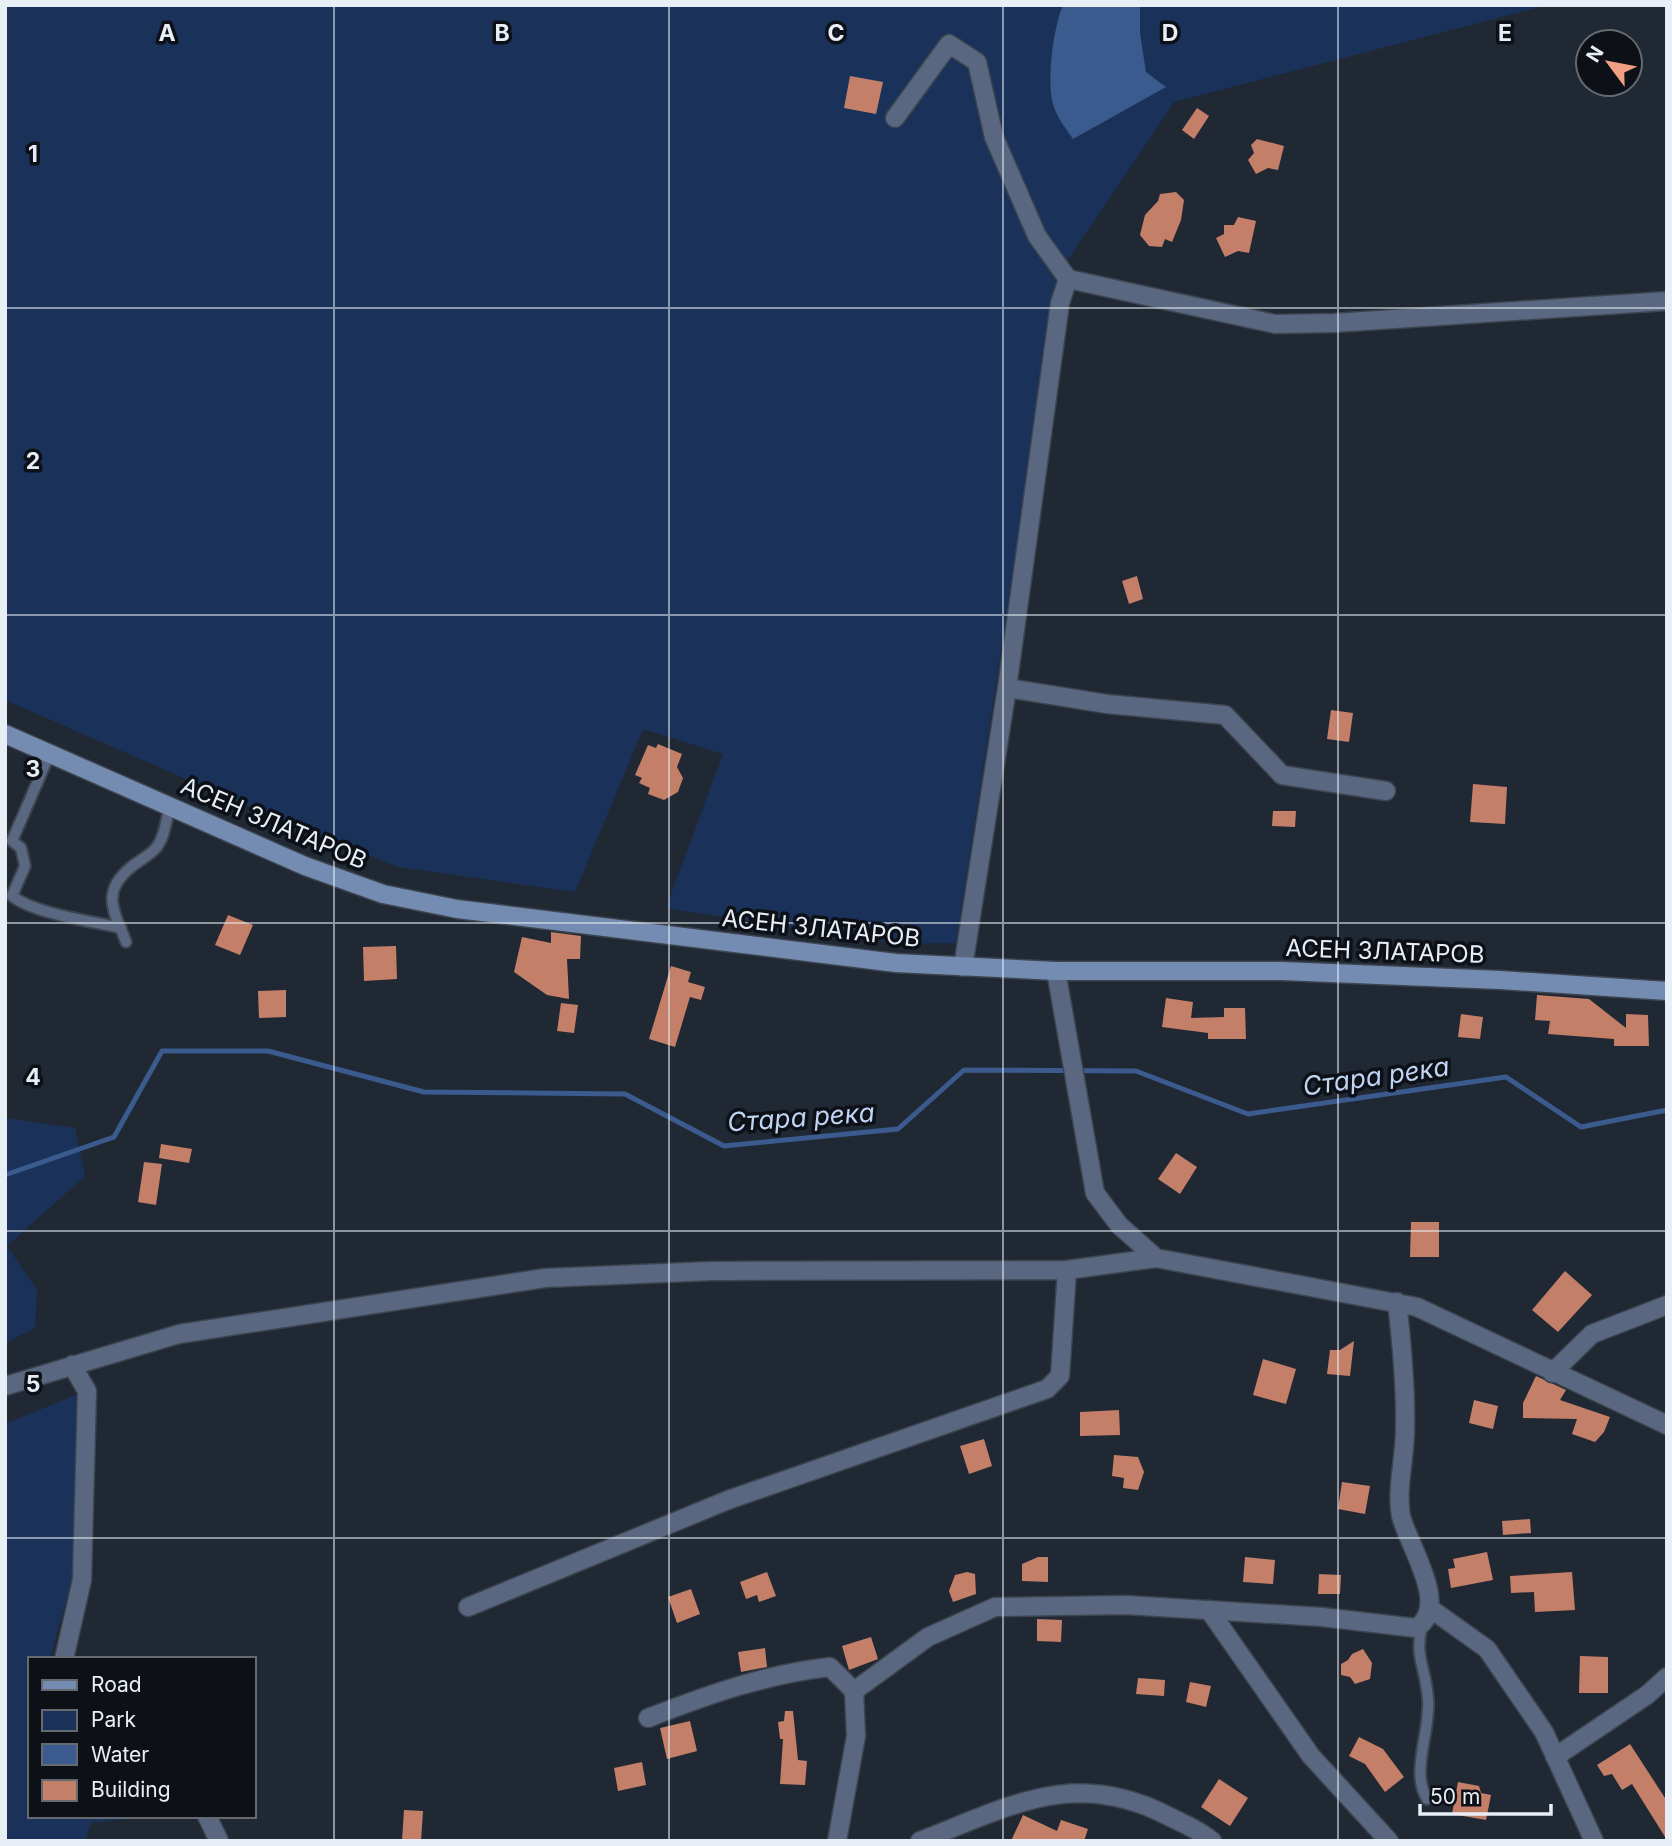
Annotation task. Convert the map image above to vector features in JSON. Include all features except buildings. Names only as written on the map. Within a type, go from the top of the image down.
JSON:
[{"type":"street","points":[[895,118],[949,44],[977,62],[994,137],[1037,236],[1068,279],[1275,324],[1360,322],[1667,301]]},
{"type":"street","points":[[963,967],[1007,688],[1060,303],[1068,279]]},
{"type":"street","points":[[1007,688],[1107,704],[1224,715],[1282,775],[1386,791]]},
{"type":"street","name":"АСЕН ЗЛАТАРОВ","points":[[5,734],[305,866],[383,894],[457,909],[882,962],[1056,971],[1282,971],[1667,991]]},
{"type":"street","points":[[1056,971],[1095,1193],[1119,1225],[1156,1258]]},
{"type":"street","points":[[5,1386],[179,1334],[545,1278],[712,1271],[1067,1270],[1156,1258],[1417,1307],[1667,1425]]},
{"type":"street","points":[[468,1607],[728,1500],[1047,1389],[1060,1376],[1067,1270]]},
{"type":"street","points":[[854,1691],[928,1637],[995,1607],[1126,1605],[1322,1617],[1416,1628],[1426,1617],[1425,1574],[1407,1539],[1399,1505],[1404,1459],[1405,1373],[1397,1302]]},
{"type":"street","points":[[1552,1373],[1592,1334],[1667,1306]]},
{"type":"street","points":[[64,1657],[82,1580],[84,1513],[87,1391],[72,1365]]},
{"type":"street","points":[[1209,1610],[1311,1756],[1389,1841]]},
{"type":"street","points":[[1426,1617],[1487,1649],[1544,1732],[1594,1841]]},
{"type":"street","points":[[648,1718],[729,1687],[800,1670],[830,1667],[854,1691],[856,1736],[837,1841]]},
{"type":"street","points":[[1555,1757],[1647,1695],[1667,1677]]},
{"type":"street","points":[[920,1841],[1048,1794],[1100,1792],[1133,1799],[1212,1841]]},
{"type":"street","points":[[208,1818],[219,1841]]},
{"type":"lane","points":[[50,753],[12,841],[22,848],[25,866],[12,896],[62,914],[121,928]]},
{"type":"lane","points":[[126,942],[114,919],[112,900],[117,882],[128,869],[155,850],[170,806]]},
{"type":"lane","points":[[1426,1617],[1417,1647],[1425,1677],[1429,1715],[1420,1787],[1427,1799]]},
{"type":"green space","points":[[5,5],[1063,5],[1053,42],[1051,87],[1055,110],[1073,139],[1165,87],[1146,72],[1140,33],[1140,5],[1548,5],[1174,102],[1059,273],[956,943],[901,944],[666,908],[723,754],[643,729],[575,892],[399,867],[319,837],[5,700]]},
{"type":"green space","points":[[5,1118],[75,1128],[85,1176],[7,1246],[37,1290],[35,1328],[5,1343]]},
{"type":"green space","points":[[78,1394],[74,1571],[51,1657],[28,1657],[28,1818],[135,1818],[91,1823],[85,1841],[5,1841],[5,1424]]},
{"type":"water","points":[[1063,5],[1140,5],[1140,33],[1146,72],[1166,87],[1073,139],[1055,110],[1051,87],[1053,42]]},
{"type":"waterway","name":"Стара река","points":[[5,1175],[114,1137],[162,1051],[268,1051],[424,1092],[625,1094],[724,1146],[898,1129],[964,1070],[1136,1071],[1248,1114],[1506,1077],[1581,1127],[1667,1110]]}]
